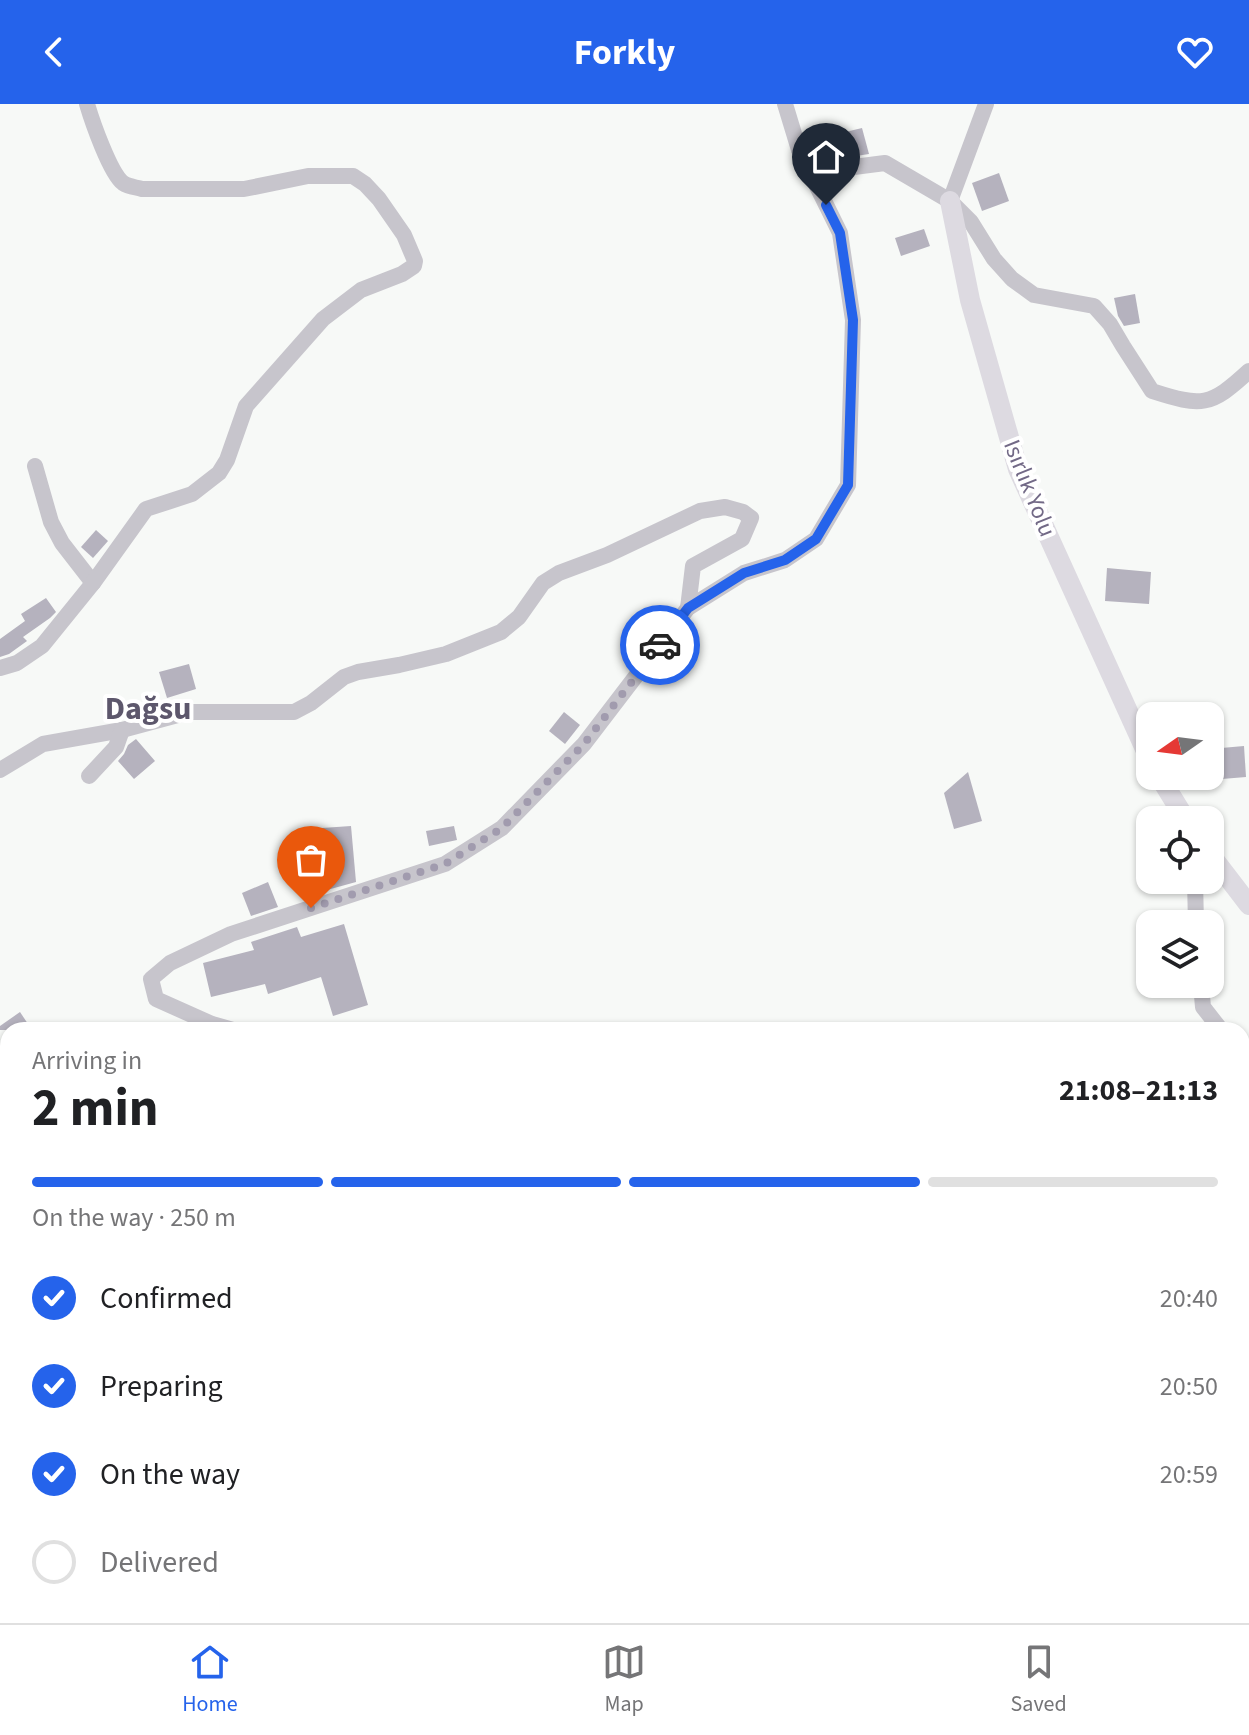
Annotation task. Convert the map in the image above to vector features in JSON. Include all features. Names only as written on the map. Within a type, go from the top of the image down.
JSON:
[{"type":"main road","name":"Isırlık Yolu","points":[[950,201],[970,300],[1018,469],[1136,729]]},
{"type":"main road","points":[[1224,872],[1249,905]]},
{"type":"street","points":[[0,668],[17,663],[42,646],[93,583],[146,509],[192,494],[219,473],[227,460],[246,406],[323,319],[361,290],[402,274],[414,266],[415,261],[404,235],[379,199],[353,176],[308,176],[244,189],[142,189],[127,185],[111,166],[87,104]]},
{"type":"street","points":[[208,1022],[156,999],[151,979],[170,963],[231,934],[445,864],[502,828],[584,744],[688,608],[744,573],[785,560],[816,539],[848,485],[853,320],[840,233],[799,150],[785,104]]},
{"type":"street","points":[[950,201],[986,104]]},
{"type":"street","points":[[799,150],[828,154],[854,167],[885,163],[950,201],[971,222],[994,259],[1012,279],[1034,295],[1094,306],[1110,324],[1152,391],[1199,403],[1215,399],[1249,371]]},
{"type":"street","points":[[35,466],[51,522],[62,543],[93,583]]},
{"type":"street","points":[[0,770],[43,744],[122,730],[189,712],[294,712],[344,677],[446,654],[501,632],[519,617],[543,583],[559,573],[607,555],[700,511],[725,507],[743,512],[751,518],[742,539],[693,566],[688,608]]},
{"type":"street","points":[[89,776],[116,747],[122,730]]},
{"type":"street","points":[[1202,998],[1203,1007],[1215,1022]]},
{"type":"building","points":[[862,128],[869,154],[856,156],[831,144],[829,136]]},
{"type":"building","points":[[999,173],[1009,201],[982,211],[972,183]]},
{"type":"building","points":[[924,229],[930,246],[901,256],[895,238]]},
{"type":"building","points":[[1135,294],[1140,323],[1124,326],[1114,298]]},
{"type":"building","points":[[96,530],[108,541],[93,558],[81,547]]},
{"type":"building","points":[[1107,568],[1151,572],[1149,604],[1105,601]]},
{"type":"building","points":[[46,598],[56,612],[23,637],[27,641],[0,657],[0,639],[25,621],[21,614]]},
{"type":"building","points":[[189,664],[196,689],[167,698],[159,672]]},
{"type":"building","points":[[564,712],[580,725],[565,744],[549,731]]},
{"type":"building","points":[[136,739],[155,761],[134,779],[118,761]]},
{"type":"building","points":[[1244,746],[1246,777],[1224,779],[1224,748]]},
{"type":"building","points":[[968,772],[982,821],[954,829],[944,793]]},
{"type":"building","points":[[351,826],[356,882],[327,890],[322,828]]},
{"type":"building","points":[[454,826],[457,840],[429,846],[426,831]]},
{"type":"building","points":[[268,882],[278,907],[251,916],[242,893]]},
{"type":"building","points":[[344,924],[368,1005],[333,1016],[321,977],[268,994],[265,984],[211,997],[203,963],[254,950],[251,942],[297,927],[301,937]]},
{"type":"building","points":[[20,1012],[27,1022],[6,1022]]},
{"type":"way so far","points":[[311,908],[445,864],[502,828],[584,744],[660,645]]},
{"type":"district","name":"Dağsu","points":[[148,708]]},
{"type":"route","points":[[660,645],[688,608],[744,573],[785,560],[816,539],[848,485],[853,320],[840,233],[826,205]]}]
